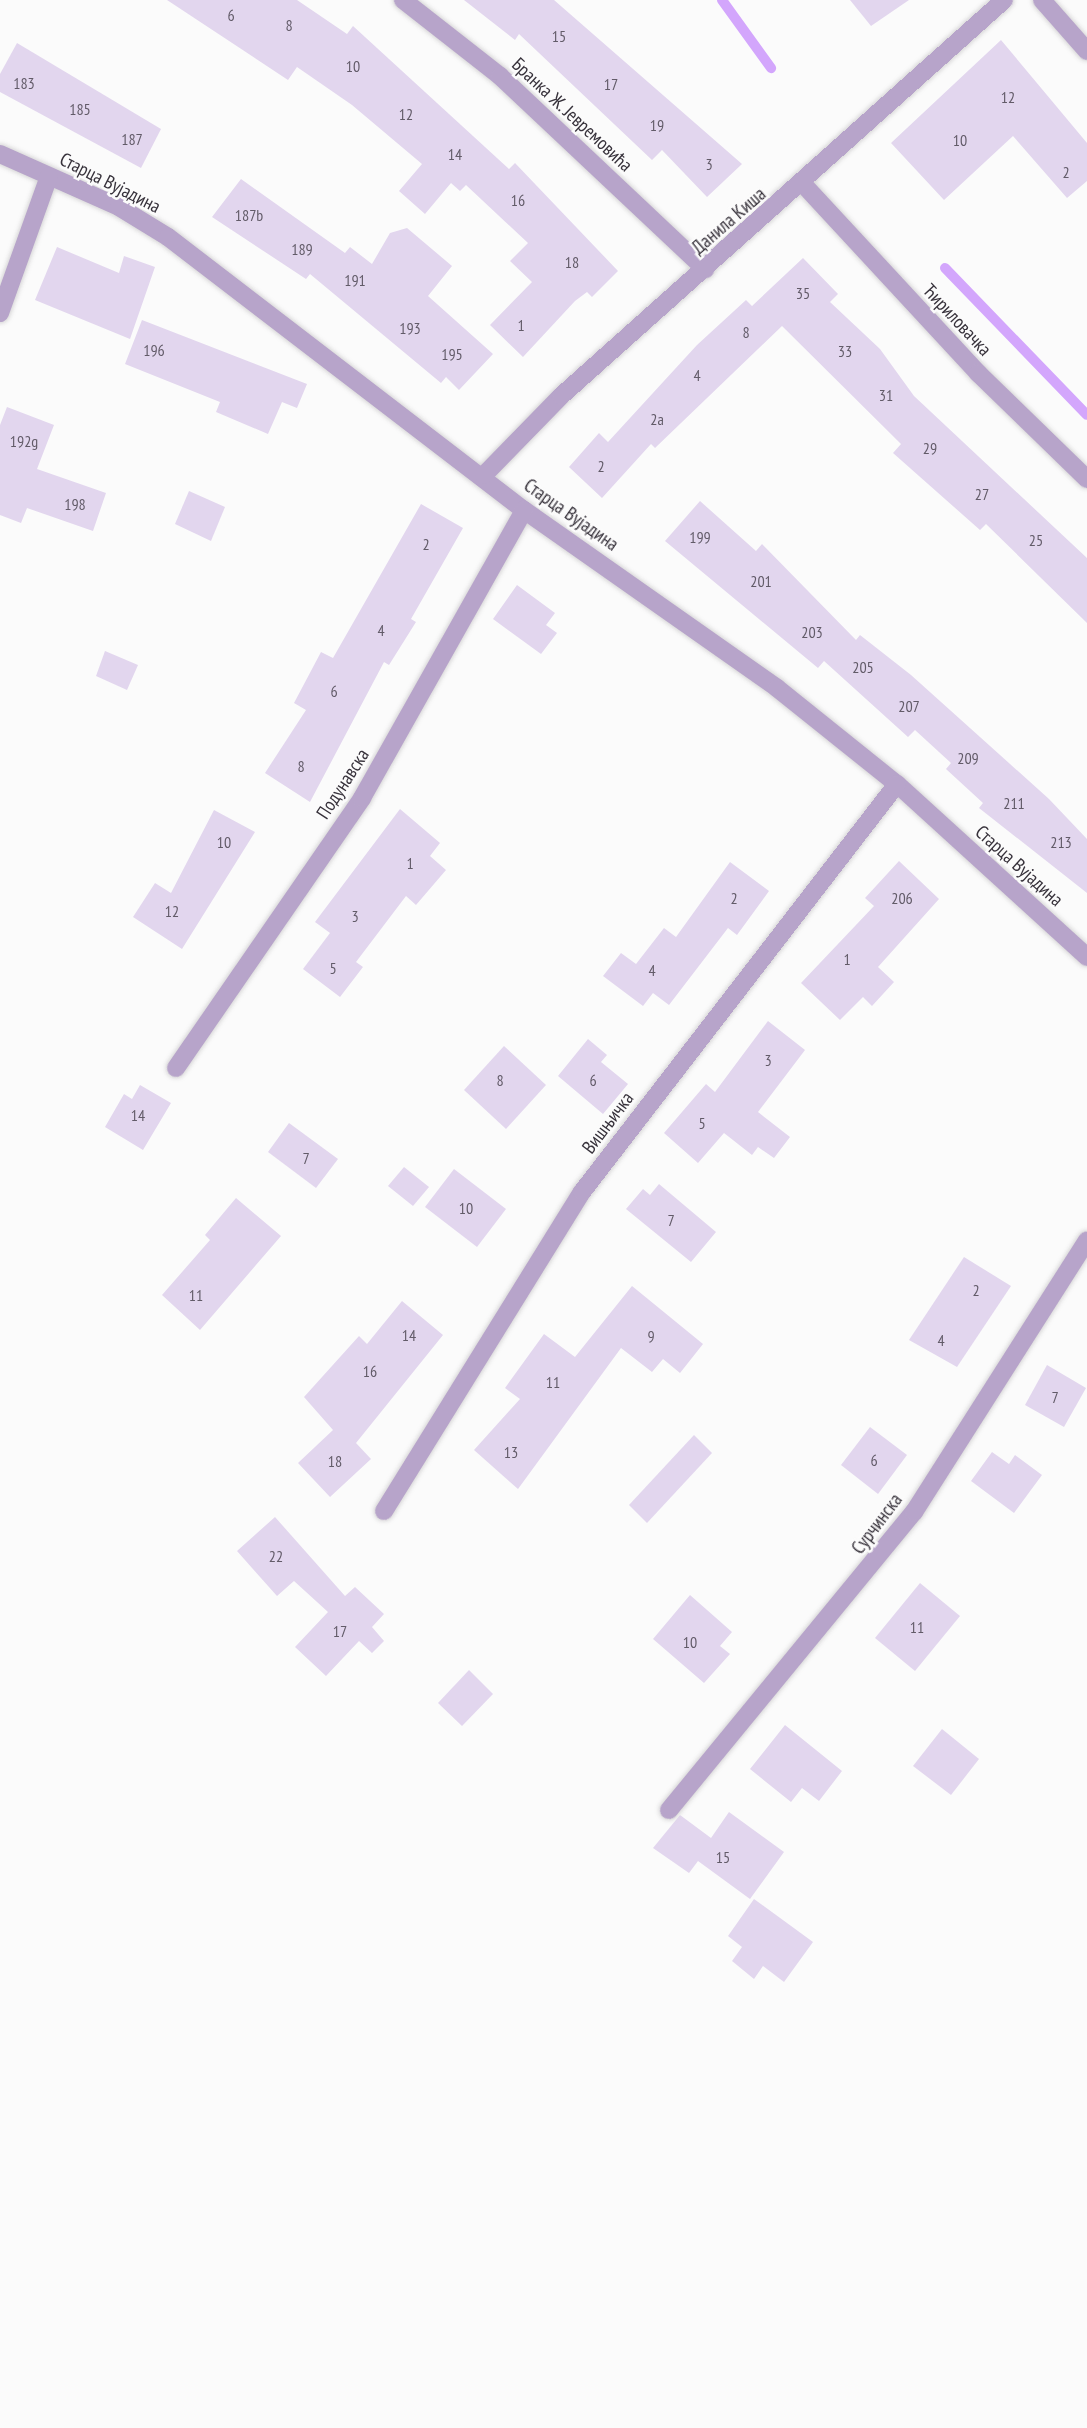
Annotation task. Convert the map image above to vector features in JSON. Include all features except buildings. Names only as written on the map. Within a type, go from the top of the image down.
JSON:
[{"type":"street","name":"Бранка Ж. Јевремовића","points":[[403,0],[500,76],[705,270]]},
{"type":"street","name":"Данила Киша","points":[[484,475],[561,396],[803,184],[1004,0]]},
{"type":"street","points":[[1042,0],[1087,51]]},
{"type":"street","name":"Старца Вујадина","points":[[0,154],[168,237],[484,475],[524,510],[777,688],[897,784],[1087,957]]},
{"type":"street","points":[[0,313],[49,176]]},
{"type":"street","name":"Ћириловачка","points":[[803,184],[978,373],[1087,479]]},
{"type":"street","name":"Подунавска","points":[[176,1068],[362,798],[524,510]]},
{"type":"street","name":"Вишњичка","points":[[384,1511],[582,1192],[897,784]]},
{"type":"street","name":"Сурчинска","points":[[669,1810],[914,1512],[1087,1240]]},
{"type":"waterway","points":[[722,0],[771,68]]},
{"type":"waterway","points":[[945,268],[1087,415]]}]
